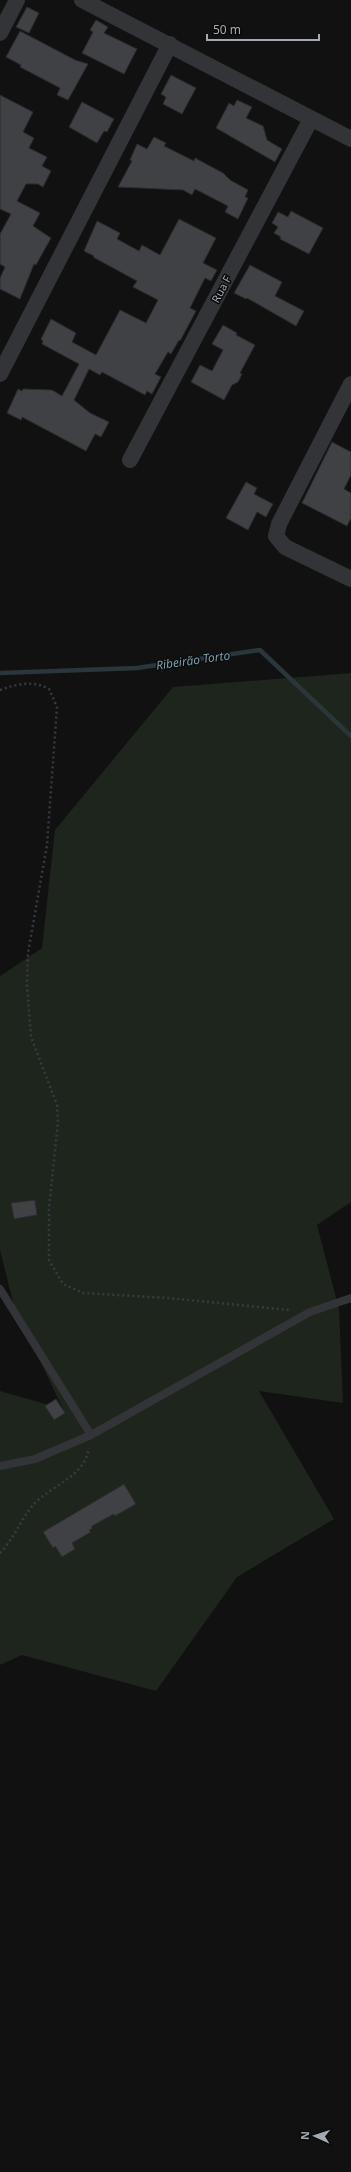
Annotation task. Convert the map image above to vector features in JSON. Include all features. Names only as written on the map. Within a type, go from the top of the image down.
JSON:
[{"type":"street","points":[[0,33],[17,0]]},
{"type":"street","points":[[82,0],[170,44],[351,139]]},
{"type":"street","points":[[0,374],[170,44]]},
{"type":"street","name":"Rua F","points":[[130,460],[311,119]]},
{"type":"street","points":[[349,392],[279,524],[276,536],[285,547],[351,579]]},
{"type":"lane","points":[[0,1289],[91,1435]]},
{"type":"lane","points":[[0,1466],[35,1459],[91,1435],[310,1312],[351,1298]]},
{"type":"path","points":[[0,690],[12,685],[36,684],[49,689],[57,708],[47,846],[28,953],[27,985],[31,1037],[57,1105],[58,1122],[49,1208],[48,1260],[63,1284],[83,1292],[168,1298],[310,1312]]},
{"type":"path","points":[[0,1553],[10,1544],[35,1504],[75,1474],[87,1459],[91,1435]]},
{"type":"shaded area","points":[[351,673],[351,1202],[317,1225],[339,1309],[343,1403],[259,1391],[334,1519],[237,1577],[156,1691],[22,1655],[0,1665],[0,1391],[63,1409],[14,1306],[0,1250],[0,976],[42,948],[55,830],[173,687]]},
{"type":"building","points":[[27,7],[39,13],[29,33],[16,27]]},
{"type":"building","points":[[96,20],[108,27],[104,33],[137,49],[124,74],[82,53],[93,32],[90,30]]},
{"type":"building","points":[[20,31],[75,60],[88,64],[68,100],[57,95],[60,88],[20,67],[21,65],[6,57]]},
{"type":"building","points":[[171,75],[196,88],[182,114],[163,104],[166,97],[161,94]]},
{"type":"building","points":[[0,95],[33,112],[23,132],[34,138],[29,148],[47,157],[42,166],[51,171],[43,187],[38,184],[26,184],[17,201],[40,213],[33,226],[51,238],[36,265],[34,264],[20,299],[0,289],[0,278],[5,267],[0,264],[0,234],[11,214],[0,209]]},
{"type":"building","points":[[237,100],[252,107],[246,118],[263,126],[267,140],[282,149],[275,162],[216,128],[229,103],[234,106]]},
{"type":"building","points":[[82,102],[114,119],[107,132],[104,131],[97,143],[69,127]]},
{"type":"building","points":[[154,137],[166,143],[164,146],[194,161],[195,158],[223,173],[230,180],[248,190],[245,197],[248,198],[238,219],[225,212],[228,206],[195,189],[192,195],[183,190],[118,187],[132,161],[130,160],[137,144],[147,149]]},
{"type":"building","points":[[291,211],[323,228],[309,254],[280,239],[281,237],[274,233],[278,227],[272,223],[278,212],[288,217]]},
{"type":"building","points":[[179,219],[216,238],[203,263],[217,270],[211,281],[205,278],[190,308],[196,311],[180,341],[179,340],[171,354],[168,352],[155,374],[161,377],[152,394],[147,391],[145,395],[102,372],[100,375],[89,369],[74,400],[90,413],[109,422],[101,437],[95,434],[86,451],[22,417],[21,420],[7,413],[18,389],[22,391],[23,389],[52,390],[62,396],[79,364],[42,344],[43,341],[41,339],[51,319],[76,333],[72,342],[96,355],[120,310],[146,323],[158,300],[133,287],[137,281],[84,251],[97,221],[120,233],[117,239],[139,251],[142,245],[160,255]]},
{"type":"building","points":[[250,265],[282,282],[275,296],[304,311],[296,326],[247,298],[246,299],[234,293]]},
{"type":"building","points":[[223,325],[237,333],[236,335],[255,345],[240,373],[242,374],[238,382],[232,385],[224,400],[191,382],[200,365],[212,371],[223,350],[212,344]]},
{"type":"building","points":[[332,442],[351,452],[351,475],[344,489],[351,493],[351,518],[347,526],[302,503]]},
{"type":"building","points":[[246,482],[257,488],[254,494],[273,504],[266,517],[257,512],[248,530],[226,518]]},
{"type":"building","points":[[35,1200],[37,1215],[14,1219],[11,1203]]},
{"type":"building","points":[[56,1399],[65,1413],[54,1420],[45,1406]]},
{"type":"building","points":[[124,1484],[136,1504],[115,1516],[114,1514],[92,1526],[92,1529],[89,1530],[91,1532],[72,1543],[75,1549],[62,1557],[55,1546],[53,1548],[43,1532]]},
{"type":"waterway","name":"Ribeirão Torto","points":[[0,673],[137,668],[260,650],[351,736]]}]
